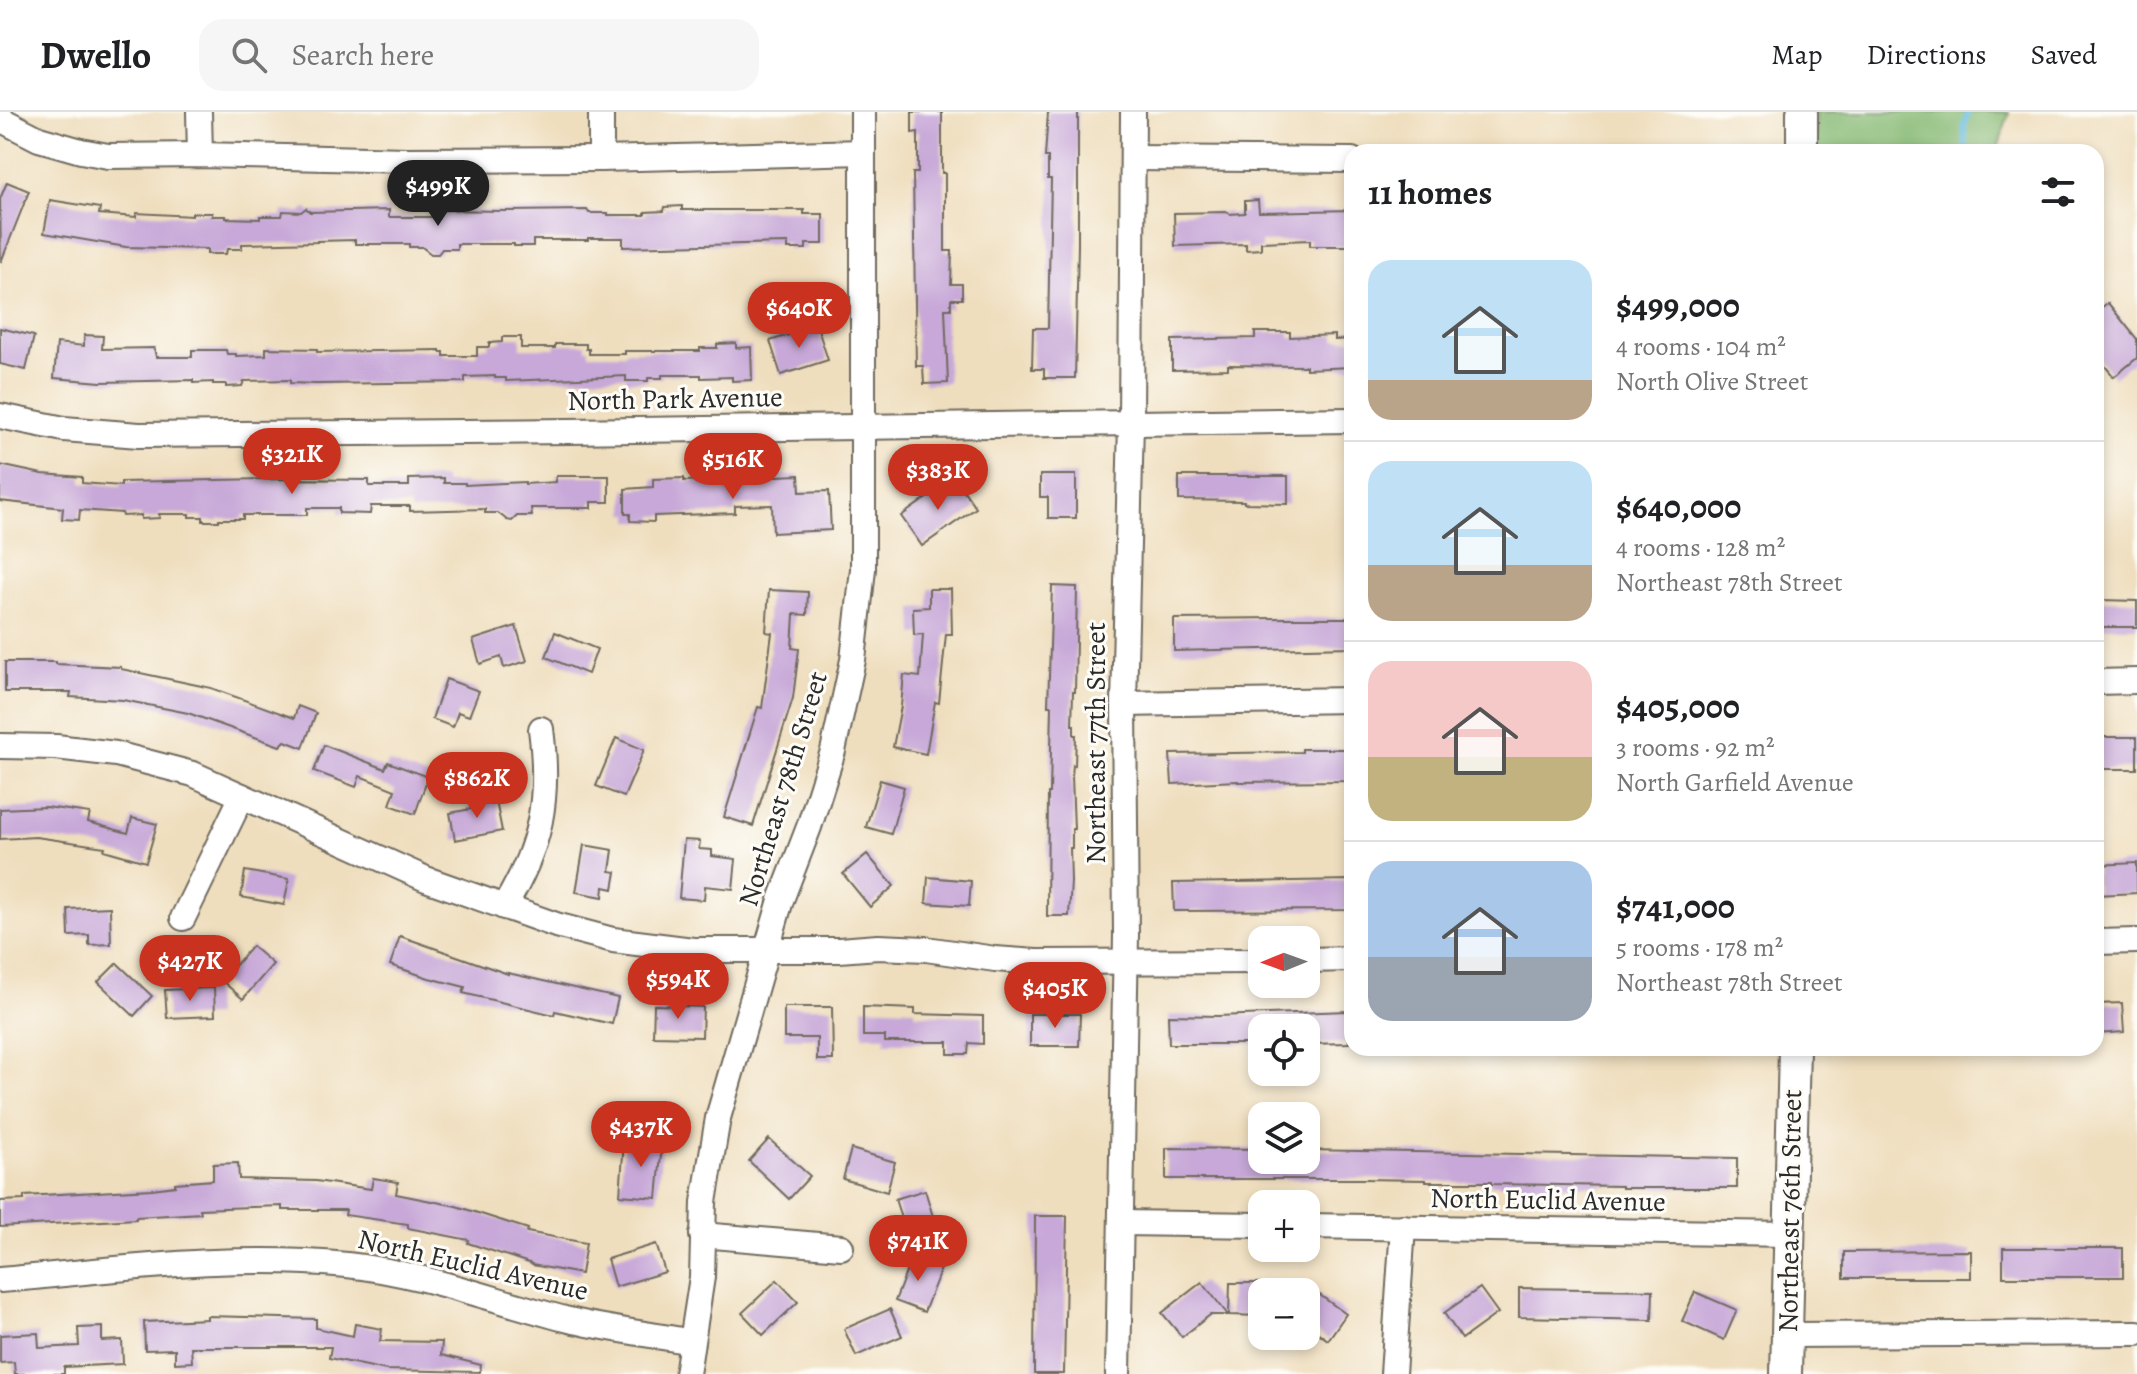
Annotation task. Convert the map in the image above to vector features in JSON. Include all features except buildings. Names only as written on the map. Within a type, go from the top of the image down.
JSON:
[{"type":"street","points":[[199,112],[200,155]]},
{"type":"street","points":[[601,112],[601,159]]},
{"type":"street","name":"Northeast 78th Street","points":[[687,1374],[702,1277],[702,1235],[718,1118],[781,900],[833,751],[853,660],[863,569],[863,112]]},
{"type":"street","name":"Northeast 77th Street","points":[[1118,1374],[1126,962],[1124,704],[1131,423],[1133,112]]},
{"type":"street","points":[[1802,112],[1802,144]]},
{"type":"street","points":[[0,119],[39,139],[108,156],[601,159],[863,152]]},
{"type":"street","points":[[1133,158],[1344,160]]},
{"type":"street","name":"North Park Avenue","points":[[0,416],[64,429],[139,435],[1344,420]]},
{"type":"street","points":[[2104,682],[2137,681]]},
{"type":"street","points":[[1124,704],[1344,700]]},
{"type":"street","points":[[504,907],[520,881],[540,824],[544,796],[541,729]]},
{"type":"street","points":[[0,746],[56,747],[116,754],[193,774],[426,879],[556,925],[626,942],[693,950],[926,949],[1036,962],[1248,961]]},
{"type":"street","points":[[183,918],[242,796]]},
{"type":"street","points":[[2104,942],[2137,941]]},
{"type":"street","points":[[1320,960],[1344,959]]},
{"type":"street","name":"Northeast 76th Street","points":[[1786,1374],[1794,1056]]},
{"type":"street","points":[[1121,1223],[1248,1225]]},
{"type":"street","name":"North Euclid Avenue","points":[[1320,1226],[1789,1234]]},
{"type":"street","points":[[1393,1374],[1403,1227]]},
{"type":"street","points":[[702,1235],[841,1247]]},
{"type":"street","name":"North Euclid Avenue","points":[[0,1280],[237,1260],[349,1265],[447,1284],[567,1319],[691,1342]]},
{"type":"street","points":[[1787,1335],[2137,1333]]},
{"type":"green space","points":[[1816,112],[2009,112],[1999,144],[1816,144]]},
{"type":"waterway","points":[[1965,144],[1964,127],[1968,112]]}]
